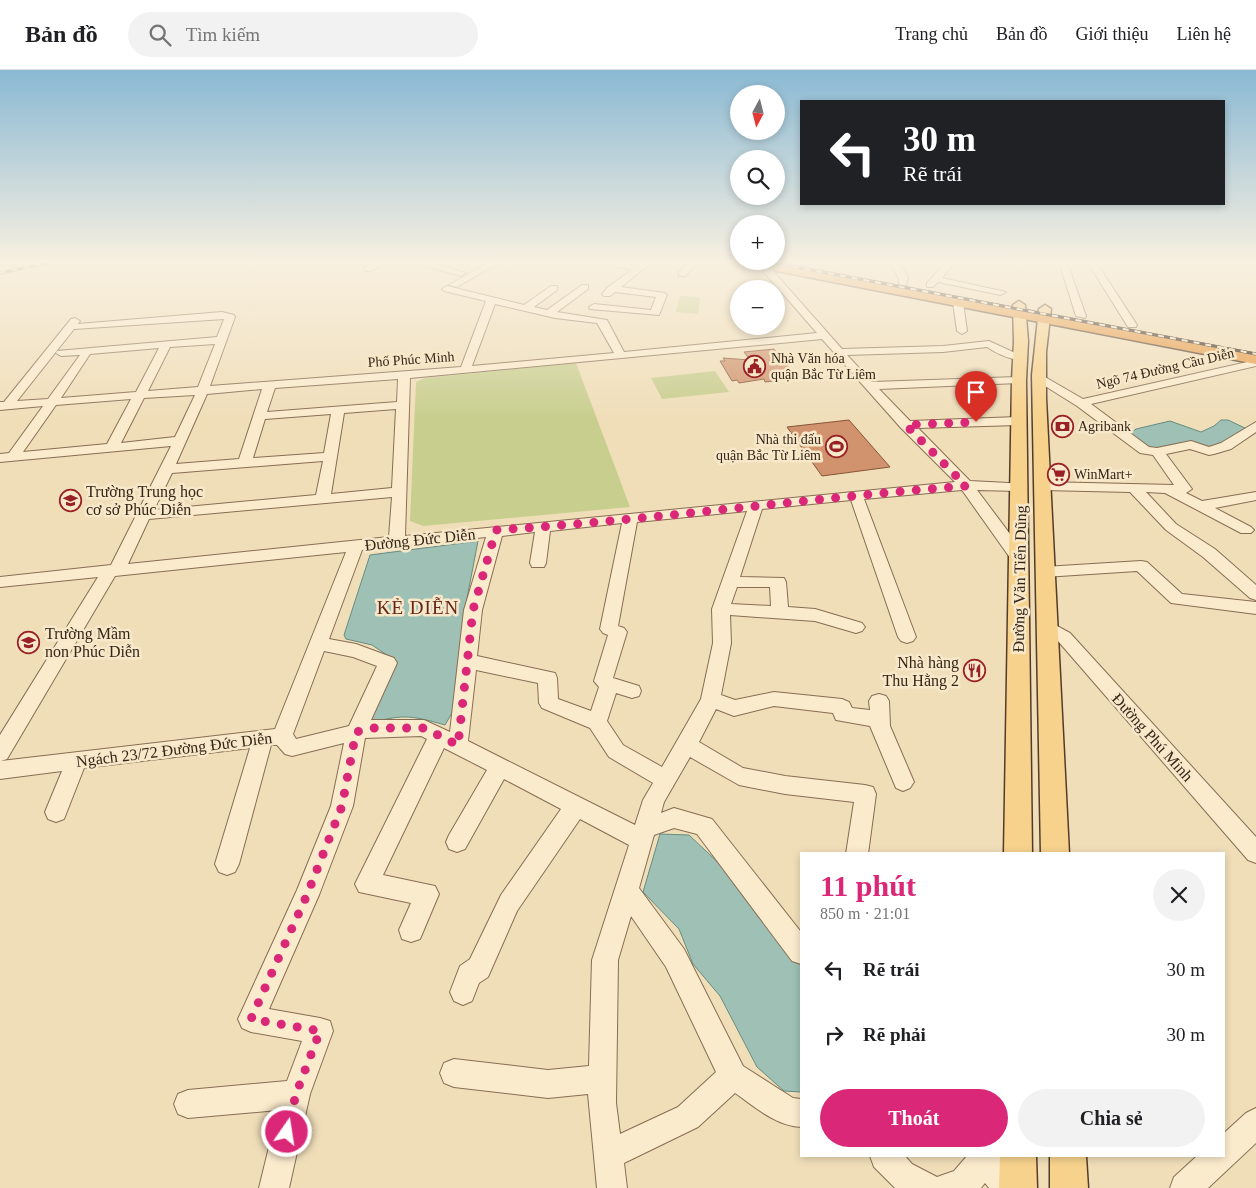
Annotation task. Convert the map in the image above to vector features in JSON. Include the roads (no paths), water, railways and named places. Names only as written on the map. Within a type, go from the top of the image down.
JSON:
[{"type":"highway","points":[[1015,314],[1040,314]]},
{"type":"highway","points":[[1045,314],[1256,358]]},
{"type":"highway","points":[[1040,336],[1077,320],[1132,325],[1256,348]]},
{"type":"main road","name":"Đường Văn Tiến Dũng","points":[[1044,314],[1040,336],[1044,572],[1055,852]]},
{"type":"main road","name":"Đường Văn Tiến Dũng","points":[[1018,852],[1019,315]]},
{"type":"main road","points":[[1018,1157],[1018,1188]]},
{"type":"main road","points":[[1068,1157],[1069,1188]]},
{"type":"street","points":[[465,370],[486,314]]},
{"type":"street","points":[[556,314],[604,322],[621,356]]},
{"type":"street","points":[[630,314],[664,320]]},
{"type":"street","points":[[805,314],[837,352],[966,486],[1019,558]]},
{"type":"street","points":[[960,314],[962,331]]},
{"type":"street","points":[[1076,314],[1077,320]]},
{"type":"street","points":[[1125,314],[1132,325]]},
{"type":"street","points":[[0,753],[113,572],[144,516],[202,389],[223,340],[230,317],[204,332],[165,348],[60,355]]},
{"type":"street","points":[[172,331],[180,319]]},
{"type":"street","points":[[3,406],[77,324],[99,326],[180,319],[223,340]]},
{"type":"street","points":[[118,335],[124,324]]},
{"type":"street","points":[[6,457],[50,402],[99,326]]},
{"type":"street","points":[[82,353],[143,340],[204,332]]},
{"type":"street","name":"Phố Phúc Minh","points":[[3,406],[465,370],[823,336]]},
{"type":"street","points":[[837,352],[944,349],[989,344],[1001,352],[1020,358]]},
{"type":"street","points":[[112,447],[165,348]]},
{"type":"street","name":"Ngõ 74 Đường Cầu Diễn","points":[[1081,403],[1256,363]]},
{"type":"street","points":[[397,541],[404,374]]},
{"type":"street","points":[[1041,379],[1081,403],[1145,450],[1157,452],[1191,445],[1209,451],[1226,446],[1256,426]]},
{"type":"street","points":[[869,386],[1019,380]]},
{"type":"street","points":[[245,462],[270,384]]},
{"type":"street","points":[[260,416],[402,405]]},
{"type":"street","points":[[323,499],[338,410]]},
{"type":"street","points":[[906,425],[1019,421]]},
{"type":"street","points":[[6,457],[179,441]]},
{"type":"street","points":[[1043,486],[1185,489],[1157,452]]},
{"type":"street","points":[[167,469],[331,456]]},
{"type":"street","name":"Đường Đức Diễn","points":[[0,582],[113,572],[496,530],[543,528],[630,520],[856,495],[966,486],[1020,487]]},
{"type":"street","points":[[1134,488],[1171,527],[1209,553],[1256,594]]},
{"type":"street","points":[[1167,489],[1246,530]]},
{"type":"street","points":[[144,516],[399,492]]},
{"type":"street","points":[[856,495],[907,636]]},
{"type":"street","points":[[1200,506],[1256,496]]},
{"type":"street","points":[[612,1188],[602,1103],[605,960],[654,800],[697,728],[711,698],[722,643],[721,609],[756,505]]},
{"type":"street","points":[[630,520],[609,629],[618,632],[603,681],[632,691]]},
{"type":"street","points":[[538,563],[543,528]]},
{"type":"street","points":[[411,930],[427,894],[366,884],[449,741],[467,661],[473,610],[496,530]]},
{"type":"street","points":[[228,864],[272,737],[319,642],[356,546]]},
{"type":"street","points":[[1044,572],[1141,566],[1177,598],[1250,608],[1256,623]]},
{"type":"street","points":[[730,582],[778,582],[780,612]]},
{"type":"street","points":[[721,609],[815,615],[856,627]]},
{"type":"street","name":"Đường Phú Minh","points":[[1046,626],[1064,637],[1256,853]]},
{"type":"street","points":[[274,1188],[296,1094],[320,1031],[251,1019],[307,895],[342,806],[356,732],[388,663],[356,650],[319,642]]},
{"type":"street","points":[[467,661],[548,678],[549,703],[597,722],[616,751],[666,780]]},
{"type":"street","points":[[597,722],[610,684]]},
{"type":"street","points":[[711,698],[734,708],[774,699],[842,707],[843,715],[879,710],[880,726],[903,782]]},
{"type":"street","name":"Ngách 23/72 Đường Đức Diễn","points":[[0,770],[272,737],[292,748],[373,728],[424,728],[576,806],[644,834]]},
{"type":"street","points":[[686,744],[739,776],[785,785],[865,794],[862,830],[857,852]]},
{"type":"street","points":[[56,812],[77,761]]},
{"type":"street","points":[[457,842],[500,767]]},
{"type":"street","points":[[463,992],[469,975],[479,968],[509,903],[576,806]]},
{"type":"street","points":[[644,834],[674,818],[704,826],[800,951]]},
{"type":"street","points":[[626,890],[675,958],[733,1076],[790,1112],[800,1113]]},
{"type":"street","points":[[454,1073],[548,1084],[602,1079]]},
{"type":"street","points":[[608,1155],[688,1117],[733,1076]]},
{"type":"street","points":[[188,1104],[296,1094]]},
{"type":"street","points":[[1225,1151],[1256,1123]]},
{"type":"street","points":[[886,1157],[902,1175],[927,1188]]},
{"type":"street","points":[[954,1188],[974,1175],[983,1157],[1008,1188]]},
{"type":"street","points":[[1185,1188],[1219,1157]]},
{"type":"water","points":[[1221,420],[1228,420],[1247,429],[1214,447],[1187,443],[1157,448],[1146,446],[1128,435],[1136,429],[1170,421],[1201,432],[1214,426]]},
{"type":"water","points":[[478,541],[463,619],[465,651],[459,701],[445,725],[413,717],[397,717],[365,724],[396,661],[372,645],[346,639],[344,635],[370,555]]},
{"type":"water","points":[[660,834],[689,835],[742,885],[800,961],[800,1092],[784,1091],[757,1067],[720,996],[693,964],[679,929],[643,892]]},
{"type":"railway","points":[[1045,314],[1256,354]]},
{"type":"place","name":"Nhà Văn hóa quận Bắc Từ Liêm","points":[[755,366]]},
{"type":"place","name":"Agribank","points":[[1062,426]]},
{"type":"place","name":"Nhà thi đấu quận Bắc Từ Liêm","points":[[837,447]]},
{"type":"place","name":"WinMart+","points":[[1058,474]]},
{"type":"place","name":"Trường Trung học cơ sở Phúc Diễn","points":[[70,500]]},
{"type":"place","name":"Trường Mầm non Phúc Diễn","points":[[29,642]]},
{"type":"place","name":"Nhà hàng Thu Hằng 2","points":[[975,671]]},
{"type":"district","name":"KẺ DIỄN","points":[[418,607]]}]
